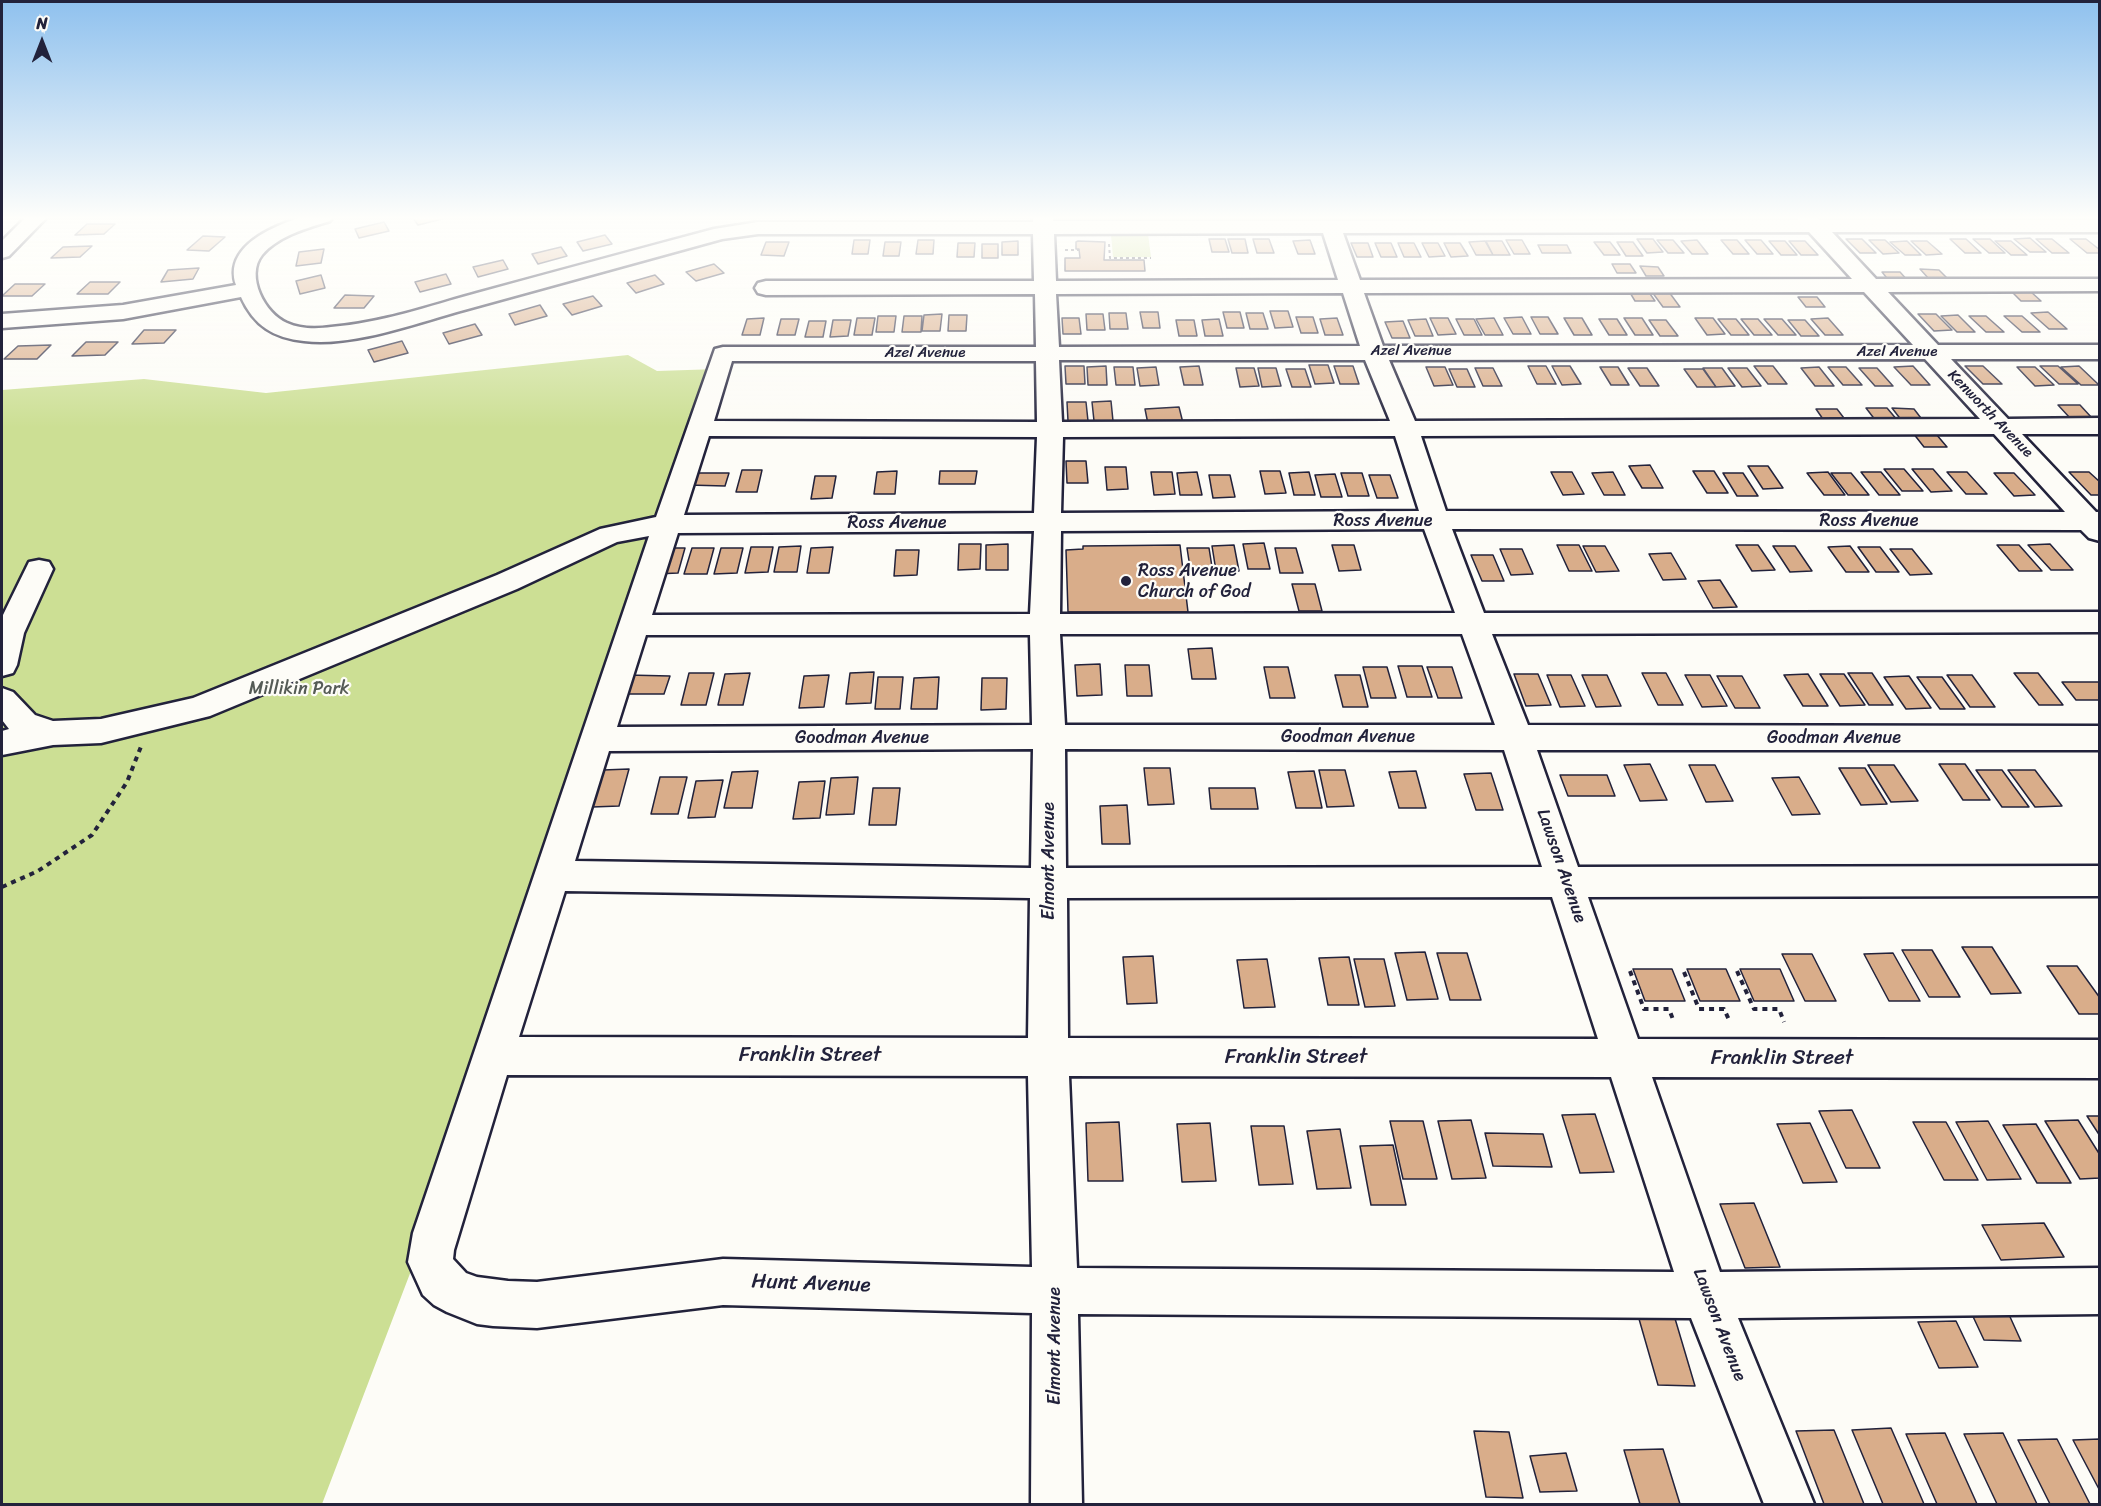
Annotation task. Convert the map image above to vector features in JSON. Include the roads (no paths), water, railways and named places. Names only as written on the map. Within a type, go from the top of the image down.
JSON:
[{"type":"street","points":[[2,321],[123,312],[246,290],[265,320],[282,329],[310,334],[334,334],[384,325],[510,287]]},
{"type":"street","points":[[766,288],[1266,287]]},
{"type":"street","name":"Lawson Avenue","points":[[1352,287],[1374,351],[1405,427],[1435,520],[1516,737],[1706,1295],[1789,1504]]},
{"type":"street","name":"Kenworth Avenue","points":[[1872,287],[1930,352],[2096,525]]},
{"type":"street","name":"Elmont Avenue","points":[[1045,288],[1050,431],[1045,623],[1050,737],[1048,1057],[1055,1291],[1056,1504]]},
{"type":"street","name":"Azel Avenue","points":[[723,354],[1374,351],[2100,352]]},
{"type":"street","name":"Hunt Avenue","points":[[723,354],[435,1233],[431,1254],[432,1265],[440,1279],[469,1299],[511,1305],[568,1301],[723,1282],[1055,1291],[1706,1295],[2100,1291]]},
{"type":"street","points":[[699,428],[1050,431],[1405,427],[2100,426]]},
{"type":"street","name":"Ross Avenue","points":[[53,733],[101,731],[199,708],[507,582],[610,535],[667,524],[1435,520],[2096,525]]},
{"type":"street","points":[[2,665],[9,633],[39,569]]},
{"type":"street","points":[[634,625],[2100,622]]},
{"type":"street","points":[[2,700],[24,724],[53,733]]},
{"type":"street","points":[[2,743],[53,733]]},
{"type":"street","name":"Goodman Avenue","points":[[597,739],[2100,738]]},
{"type":"street","points":[[552,876],[1049,883],[1566,880],[2100,881]]},
{"type":"street","name":"Franklin Street","points":[[493,1056],[2100,1059]]},
{"type":"place","name":"Ross Avenue Church of God","points":[[1126,581]]},
{"type":"park label","name":"Millikin Park","points":[[299,689]]}]
